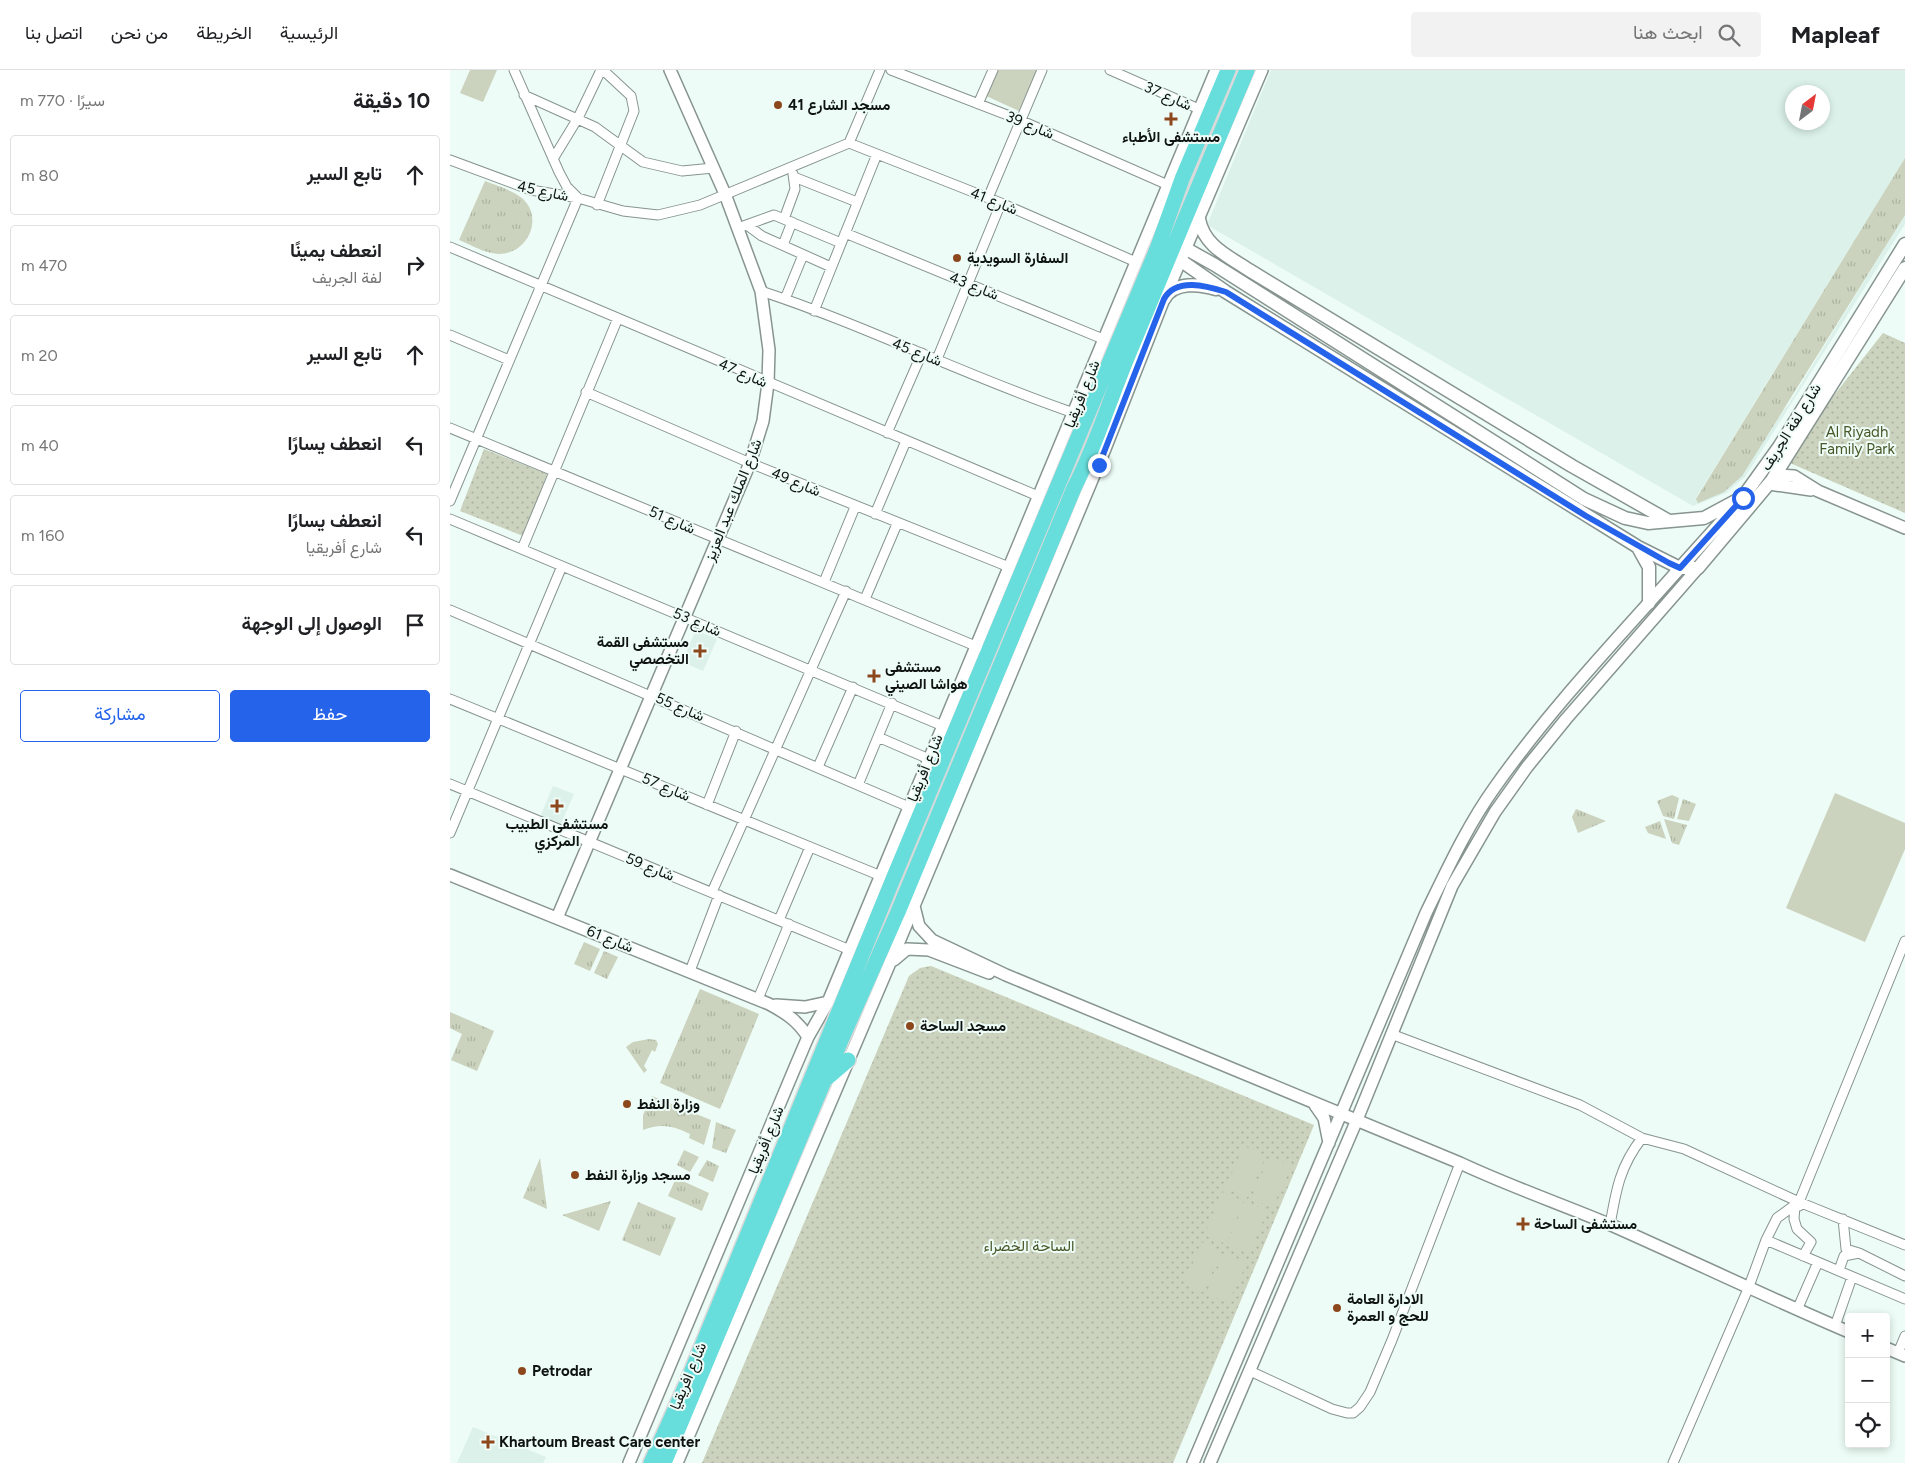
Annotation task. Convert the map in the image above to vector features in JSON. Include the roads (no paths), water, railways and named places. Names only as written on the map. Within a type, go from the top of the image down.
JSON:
[{"type":"highway","name":"شارع أفريقيا","points":[[730,1292],[1007,608],[1073,452],[1171,248],[1208,115],[1228,70]]},
{"type":"highway","name":"شارع أفريقيا","points":[[730,1292],[970,752],[1022,614],[1074,488],[1088,461],[1117,382],[1171,248],[1247,70]]},
{"type":"highway","points":[[1066,434],[1073,452]]},
{"type":"highway","points":[[1088,461],[1105,448]]},
{"type":"highway","points":[[1007,608],[1022,614]]},
{"type":"highway","points":[[824,1081],[848,1060]]},
{"type":"highway","name":"شارع افريقيا","points":[[651,1463],[730,1292]]},
{"type":"highway","name":"شارع افريقيا","points":[[664,1463],[730,1292]]},
{"type":"main road","points":[[1199,219],[1202,233],[1210,242],[1267,281],[1572,466],[1669,521]]},
{"type":"main road","name":"شارع لفة الجريف","points":[[1171,248],[1584,499],[1625,518],[1648,523],[1704,518],[1743,498],[1779,447],[1905,244]]},
{"type":"main road","points":[[1171,248],[1226,292],[1638,547],[1680,568],[1698,568]]},
{"type":"main road","name":"شارع لفة الجريف","points":[[1698,568],[1773,479],[1905,268]]},
{"type":"main road","points":[[1164,299],[1172,290],[1200,284],[1226,292]]},
{"type":"main road","points":[[1680,568],[1743,498]]},
{"type":"main road","points":[[1638,547],[1646,558],[1649,567],[1649,603]]},
{"type":"street","points":[[450,501],[578,198],[567,187],[553,159],[514,70]]},
{"type":"street","points":[[553,159],[578,118],[602,70],[630,96],[634,111],[597,205]]},
{"type":"street","name":"شارع الملك عبد العزيز","points":[[557,918],[588,841],[719,539],[750,464],[763,421],[768,383],[769,350],[761,291],[742,226],[713,168],[670,70]]},
{"type":"street","points":[[849,143],[880,70]]},
{"type":"street","name":"شارع 39","points":[[891,70],[1020,120],[1168,185]]},
{"type":"street","points":[[978,104],[993,70]]},
{"type":"street","points":[[988,198],[1042,70]]},
{"type":"street","name":"شارع 37","points":[[1110,70],[1200,109]]},
{"type":"street","name":"شارع أفريقيا","points":[[629,1463],[808,1037],[828,1002],[929,759],[978,647],[1038,496],[1066,434],[1216,70]]},
{"type":"street","name":"شارع أفريقيا","points":[[677,1463],[914,906],[970,752],[1105,448],[1164,299],[1171,248],[1199,219],[1262,70]]},
{"type":"street","points":[[524,95],[578,118],[622,145],[639,160],[648,164],[682,171],[713,168]]},
{"type":"street","name":"شارع 41","points":[[849,143],[1001,203],[1136,262]]},
{"type":"street","name":"شارع 45","points":[[450,160],[510,184],[547,194],[578,198],[597,205],[639,214],[658,215],[683,210],[849,143]]},
{"type":"street","points":[[814,310],[877,154]]},
{"type":"street","points":[[784,245],[795,189],[794,177],[790,167]]},
{"type":"street","points":[[794,177],[857,202]]},
{"type":"street","points":[[937,360],[1001,203]]},
{"type":"street","points":[[742,226],[772,215],[841,243]]},
{"type":"street","points":[[742,226],[831,266]]},
{"type":"street","name":"شارع 43","points":[[845,233],[1104,339]]},
{"type":"street","name":"شارع 47","points":[[450,247],[1038,496]]},
{"type":"street","points":[[785,299],[803,255]]},
{"type":"street","name":"شارع 45","points":[[761,291],[922,353],[1014,392],[1074,413]]},
{"type":"street","points":[[522,548],[618,318]]},
{"type":"street","points":[[450,335],[509,360]]},
{"type":"street","points":[[887,433],[922,353]]},
{"type":"street","name":"شارع 49","points":[[586,392],[750,464],[1009,567]]},
{"type":"street","name":"شارع 51","points":[[450,428],[978,647]]},
{"type":"street","points":[[875,514],[906,441]]},
{"type":"street","points":[[1773,479],[1779,484],[1818,491],[1905,528]]},
{"type":"street","points":[[824,582],[855,507]]},
{"type":"street","name":"شارع 53","points":[[450,519],[943,726]]},
{"type":"street","points":[[865,599],[897,524]]},
{"type":"street","points":[[450,833],[562,566]]},
{"type":"street","points":[[1193,1463],[1426,913],[1456,852],[1494,788],[1554,711],[1680,568]]},
{"type":"street","points":[[1210,1463],[1356,1122],[1438,919],[1466,860],[1506,796],[1566,719],[1698,568]]},
{"type":"street","points":[[690,971],[744,820],[846,591]]},
{"type":"street","name":"شارع 55","points":[[450,610],[651,694],[909,807]]},
{"type":"street","points":[[818,767],[852,687]]},
{"type":"street","name":"شارع 57","points":[[450,699],[880,876]]},
{"type":"street","points":[[858,785],[892,703]]},
{"type":"street","points":[[708,805],[736,731]]},
{"type":"street","points":[[878,737],[929,759]]},
{"type":"street","name":"شارع 59","points":[[450,784],[850,950]]},
{"type":"street","points":[[1494,788],[1506,796]]},
{"type":"street","points":[[779,920],[810,847]]},
{"type":"street","name":"شارع 61","points":[[450,875],[764,1002]]},
{"type":"street","points":[[914,906],[919,926],[932,940],[1006,975],[1356,1122],[1460,1163],[1506,1185],[1610,1225],[1748,1289],[1845,1330]]},
{"type":"street","points":[[1426,913],[1438,919]]},
{"type":"street","points":[[764,1002],[789,924]]},
{"type":"street","points":[[1673,1463],[1748,1289],[1766,1240],[1777,1218],[1799,1202],[1901,961],[1905,941]]},
{"type":"street","points":[[887,969],[899,954],[907,949],[918,949],[929,950],[985,973],[1006,975]]},
{"type":"street","points":[[764,1002],[805,1007],[828,1002]]},
{"type":"street","points":[[764,1002],[789,1015],[808,1037]]},
{"type":"street","points":[[1392,1034],[1580,1105],[1642,1138],[1684,1149],[1799,1202],[1905,1245]]},
{"type":"street","points":[[1314,1104],[1324,1118],[1329,1144]]},
{"type":"street","points":[[1610,1225],[1618,1179],[1630,1153],[1642,1138]]},
{"type":"street","points":[[1250,1371],[1332,1409],[1353,1413],[1360,1407],[1370,1392],[1392,1340],[1460,1163]]},
{"type":"street","points":[[1804,1256],[1810,1242],[1797,1230],[1794,1219],[1795,1206],[1812,1206]]},
{"type":"street","points":[[1843,1219],[1846,1249],[1859,1253],[1905,1276]]},
{"type":"street","points":[[1766,1240],[1905,1299]]},
{"type":"street","points":[[1839,1270],[1844,1256],[1859,1253]]},
{"type":"street","points":[[1797,1310],[1818,1262]]},
{"type":"street","points":[[1835,1326],[1852,1277]]},
{"type":"street","points":[[1890,1350],[1902,1355],[1905,1336]]},
{"type":"place","name":"مسجد الشارع 41","points":[[778,105]]},
{"type":"place","name":"مستشفی الأطباء","points":[[1171,119]]},
{"type":"place","name":"السفارة السويدية","points":[[957,258]]},
{"type":"place","name":"مستشفى القمة التخصصي","points":[[700,651]]},
{"type":"place","name":"مستشفى هواشا الصيني","points":[[874,676]]},
{"type":"place","name":"مستشفى الطبيب المركزي","points":[[557,806]]},
{"type":"place","name":"مسجد الساحة","points":[[910,1026]]},
{"type":"place","name":"وزارة النفط","points":[[627,1104]]},
{"type":"place","name":"مسجد وزارة النفط","points":[[575,1175]]},
{"type":"place","name":"مستشفى الساحة","points":[[1523,1224]]},
{"type":"place","name":"الادارة العامة للحج و العمرة","points":[[1337,1308]]},
{"type":"place","name":"Petrodar","points":[[522,1371]]},
{"type":"place","name":"Khartoum Breast Care center","points":[[488,1442]]},
{"type":"park label","name":"Al Riyadh Family Park","points":[[1857,440]]},
{"type":"park label","name":"الساحة الخضراء","points":[[1029,1246]]}]
